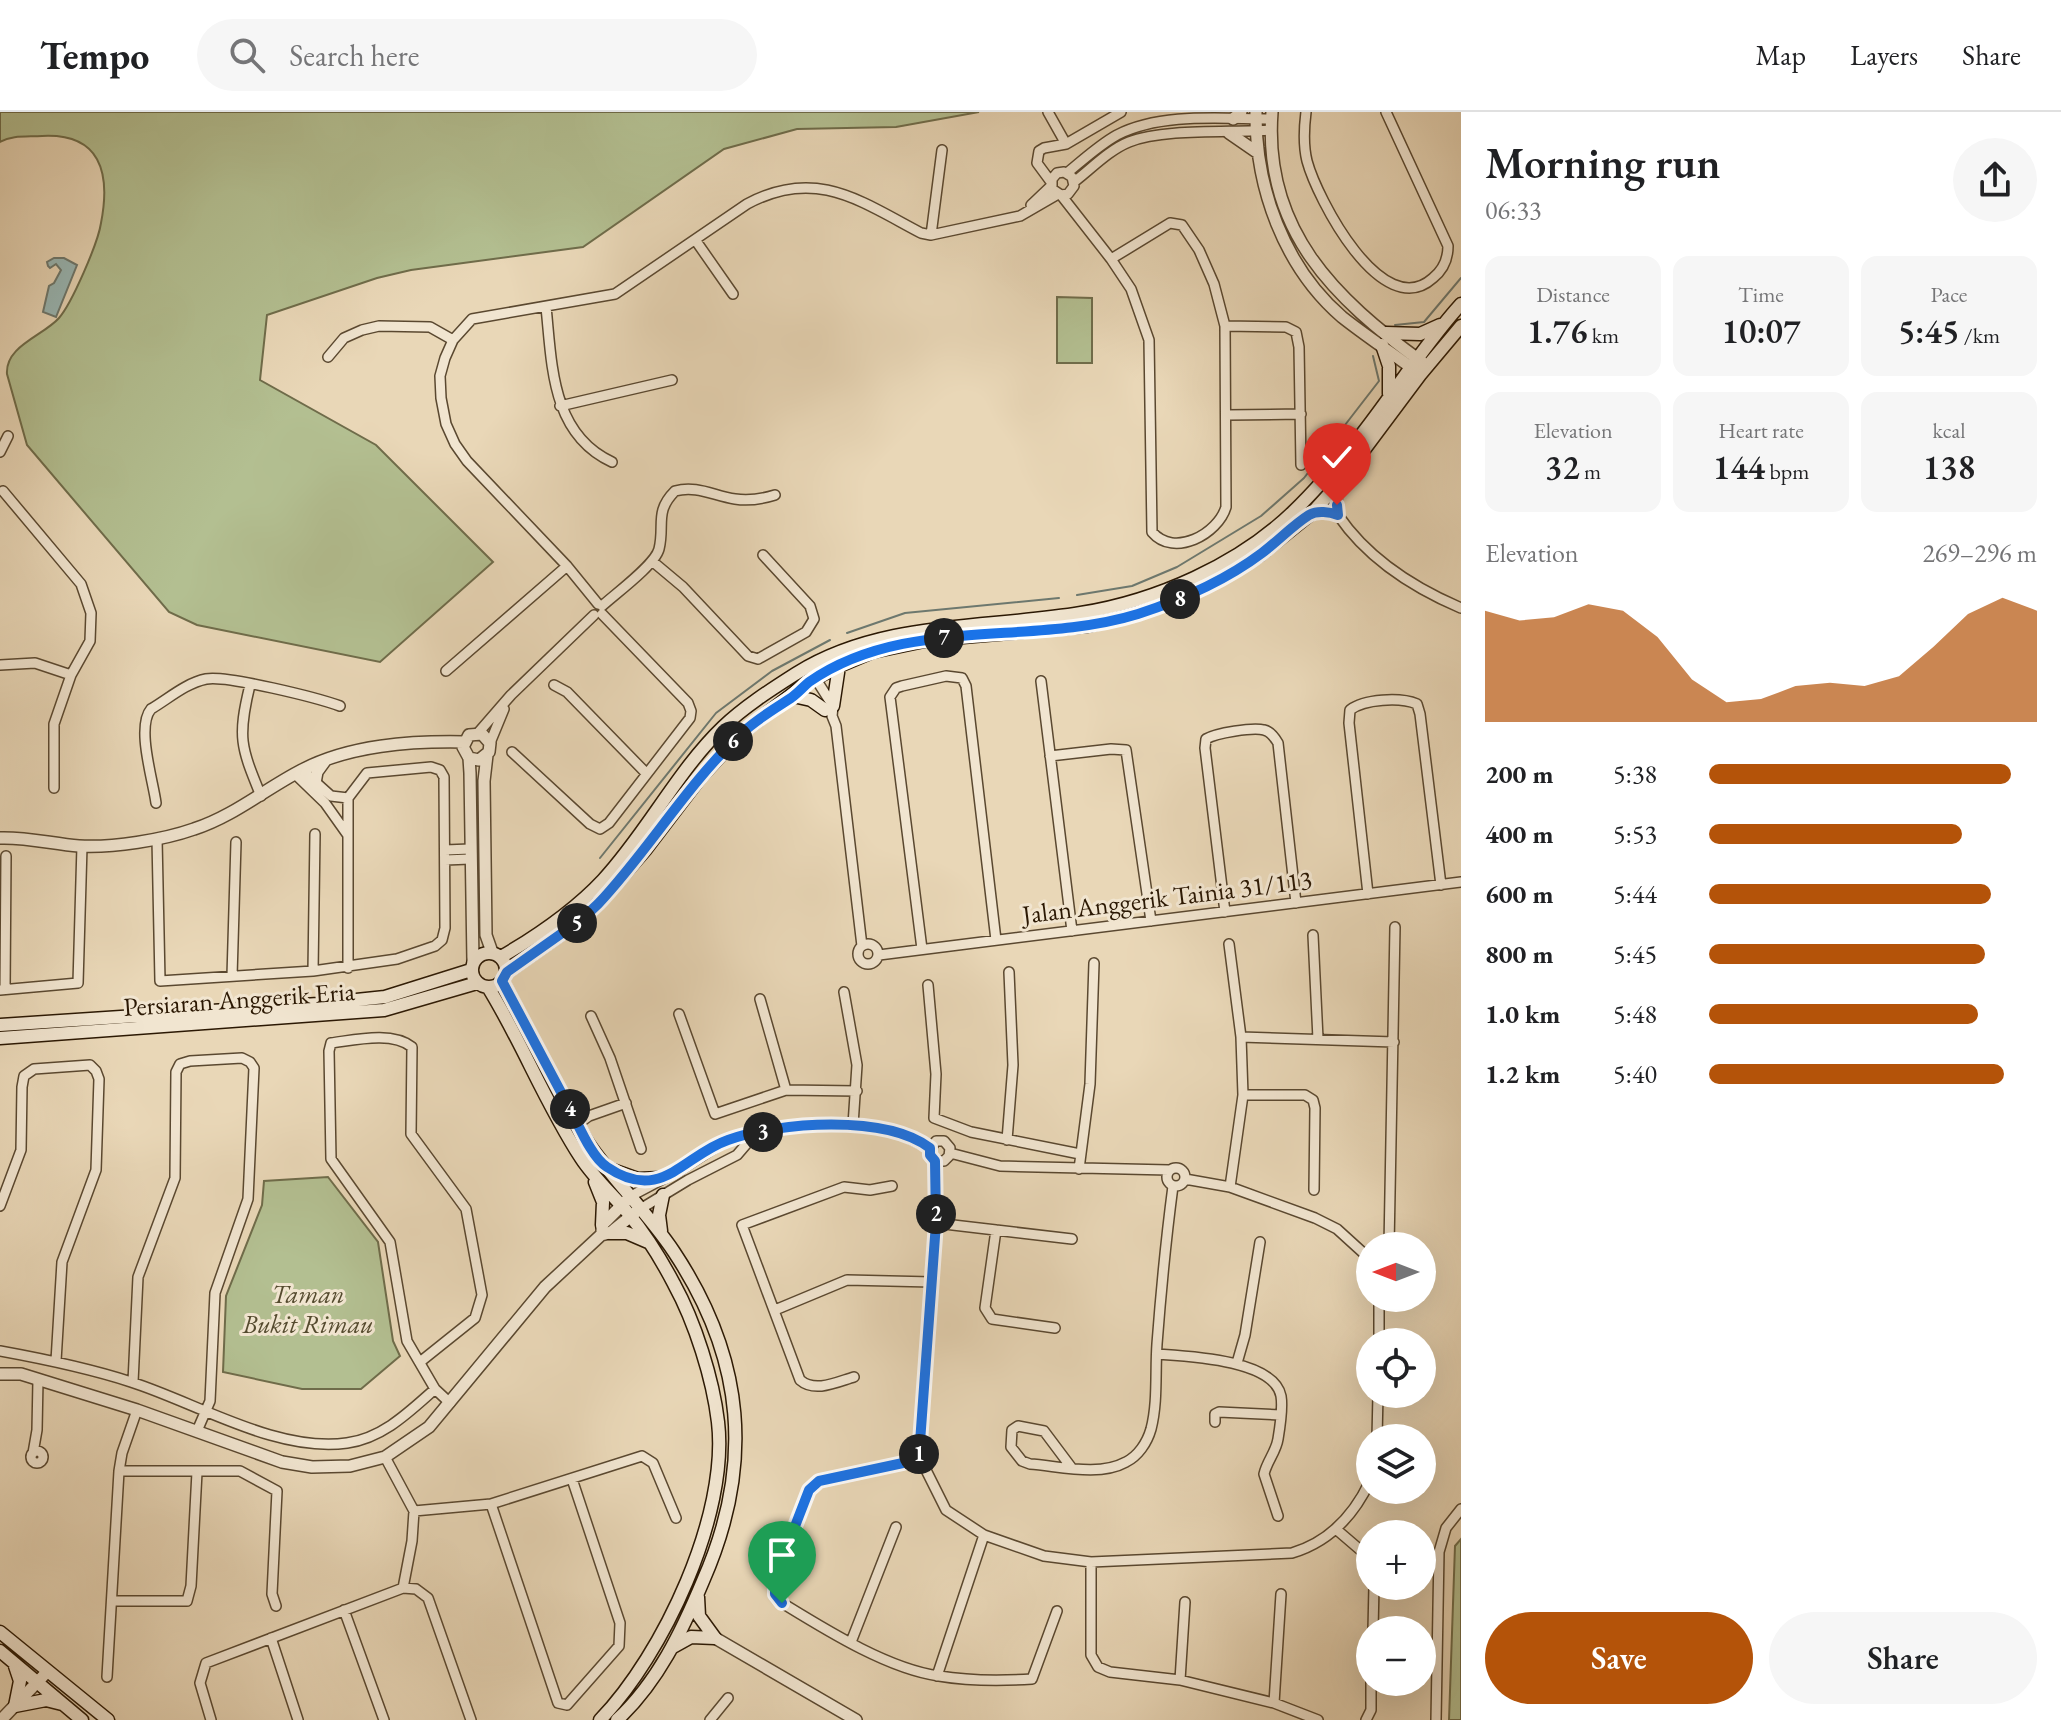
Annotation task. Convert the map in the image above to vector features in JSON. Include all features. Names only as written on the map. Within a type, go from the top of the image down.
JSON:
[{"type":"main road","points":[[477,976],[504,976],[598,904],[726,748],[763,715],[793,696],[808,675],[872,652],[929,640],[1087,626],[1136,614],[1181,599],[1260,555],[1312,513],[1340,482],[1419,366],[1444,323],[1461,304]]},
{"type":"main road","points":[[1389,394],[1389,366],[1384,339],[1430,332],[1444,323]]},
{"type":"main road","points":[[651,1243],[627,1233],[605,1231],[603,1202],[591,1173],[551,1110],[519,1042],[477,976],[481,954],[497,955],[559,919],[596,887],[721,729],[757,700],[849,650],[911,633],[1085,613],[1176,586],[1231,557],[1291,514],[1357,441],[1389,394],[1461,326]]},
{"type":"main road","points":[[793,696],[811,700],[830,711],[839,666]]},
{"type":"main road","points":[[497,955],[504,976],[578,1124],[676,1287],[707,1370],[718,1423],[717,1467],[700,1545],[667,1627],[626,1690],[600,1720]]},
{"type":"main road","name":"Persiaran Anggerik Eria","points":[[0,1025],[318,1004],[385,997],[477,976]]},
{"type":"main road","name":"Persiaran Anggerik Eria","points":[[0,1038],[384,1010],[477,976]]},
{"type":"main road","points":[[604,1166],[638,1179],[661,1178]]},
{"type":"main road","points":[[591,1173],[627,1201],[642,1208],[687,1273],[717,1337],[735,1401],[735,1470],[718,1547],[673,1648],[649,1683],[617,1720]]},
{"type":"main road","points":[[663,1195],[659,1215],[663,1237]]},
{"type":"main road","points":[[699,1590],[699,1616],[715,1638]]},
{"type":"main road","points":[[667,1627],[685,1623],[715,1638]]},
{"type":"main road","points":[[0,1632],[65,1706],[82,1720]]},
{"type":"main road","points":[[673,1648],[691,1637],[715,1638]]},
{"type":"main road","points":[[0,1651],[14,1663],[42,1677],[108,1720]]},
{"type":"main road","points":[[14,1663],[20,1681],[15,1706],[46,1700],[65,1706]]},
{"type":"street","points":[[1048,112],[1066,144]]},
{"type":"street","points":[[1111,259],[1170,223],[1182,225],[1199,250],[1214,284],[1225,326],[1226,507],[1223,516],[1200,536],[1184,543],[1160,541],[1152,532],[1149,340],[1131,289],[1037,163],[1039,151],[1066,144],[1121,112]]},
{"type":"street","points":[[1306,112],[1304,139],[1307,160],[1344,239],[1378,276],[1406,287],[1425,284],[1444,265],[1448,254],[1445,237],[1386,112]]},
{"type":"street","points":[[512,752],[590,824],[600,829],[609,823],[690,718],[691,707],[599,610],[567,566],[467,461],[455,444],[446,424],[440,376],[453,340],[472,319],[615,294],[765,195],[802,186],[840,193],[931,235],[1020,216],[1055,189],[1057,173],[1067,173],[1105,143],[1132,129],[1237,115],[1256,121]]},
{"type":"street","points":[[1055,189],[1071,192],[1074,182],[1127,142],[1175,134],[1229,133],[1256,121],[1271,120],[1273,162],[1293,226],[1306,252],[1334,289],[1384,339]]},
{"type":"street","points":[[1256,121],[1258,153],[1273,212],[1294,260],[1332,307],[1384,339],[1419,366]]},
{"type":"street","points":[[1229,133],[1258,153]]},
{"type":"street","points":[[931,235],[942,150]]},
{"type":"street","points":[[1067,173],[1074,182]]},
{"type":"street","points":[[696,241],[733,294]]},
{"type":"street","points":[[546,307],[553,380],[560,406],[571,426],[599,456],[612,462]]},
{"type":"street","points":[[328,357],[344,338],[379,326],[430,327],[453,340]]},
{"type":"street","points":[[1225,326],[1286,327],[1296,332],[1299,347],[1301,465]]},
{"type":"street","points":[[560,406],[672,380]]},
{"type":"street","points":[[1227,415],[1301,414]]},
{"type":"street","points":[[0,452],[8,436]]},
{"type":"street","points":[[1340,482],[1338,515],[1366,549],[1435,597],[1461,608]]},
{"type":"street","points":[[478,733],[511,695],[652,561],[659,551],[660,518],[665,504],[675,491],[692,489],[738,500],[775,495]]},
{"type":"street","points":[[3,491],[81,584],[91,613],[90,641],[71,675],[54,724],[54,788]]},
{"type":"street","points":[[1312,513],[1338,515]]},
{"type":"street","points":[[652,561],[683,587],[748,656],[758,659],[806,632],[814,619],[810,606],[763,555]]},
{"type":"street","points":[[446,671],[567,566]]},
{"type":"street","points":[[0,665],[35,663],[71,675]]},
{"type":"street","points":[[808,675],[836,726],[862,946],[858,954],[862,963],[872,964],[879,955],[872,944],[862,946]]},
{"type":"street","points":[[922,949],[890,697],[896,688],[951,675],[962,678],[966,686],[996,940]]},
{"type":"street","points":[[156,803],[144,732],[146,716],[151,709],[194,683],[217,678],[340,706]]},
{"type":"street","points":[[1041,681],[1072,931]]},
{"type":"street","points":[[250,685],[241,721],[243,752],[261,796]]},
{"type":"street","points":[[554,685],[567,692],[646,773]]},
{"type":"street","points":[[0,838],[15,837],[82,846],[157,839],[225,818],[298,772],[325,760],[376,747],[433,743],[466,751],[479,760],[488,749],[511,695]]},
{"type":"street","points":[[1368,894],[1349,723],[1350,710],[1357,704],[1408,700],[1417,704],[1441,885]]},
{"type":"street","points":[[1225,912],[1205,758],[1206,739],[1214,734],[1264,730],[1273,735],[1278,743],[1296,903]]},
{"type":"street","points":[[477,976],[466,751],[469,735],[478,733],[486,736],[488,749],[484,781],[486,935],[497,955]]},
{"type":"street","points":[[1050,756],[1126,750],[1151,921]]},
{"type":"street","points":[[315,783],[317,772],[325,760]]},
{"type":"street","points":[[157,839],[160,981],[348,968],[397,959],[435,946],[442,940],[445,928],[444,777],[440,770],[431,767],[398,768],[367,773],[348,798],[348,968]]},
{"type":"street","points":[[298,772],[331,796],[348,798]]},
{"type":"street","points":[[298,772],[347,834]]},
{"type":"street","points":[[0,828],[15,837]]},
{"type":"street","points":[[313,971],[315,834]]},
{"type":"street","points":[[232,976],[236,842]]},
{"type":"street","points":[[6,856],[2,990],[78,983],[82,846]]},
{"type":"street","points":[[445,855],[470,854]]},
{"type":"street","name":"Jalan Anggerik Tainia 31/113","points":[[879,955],[1461,882]]},
{"type":"street","points":[[1389,1232],[1395,927]]},
{"type":"street","points":[[1313,935],[1318,1039]]},
{"type":"street","points":[[1229,944],[1241,1037],[1243,1095],[1230,1187]]},
{"type":"street","points":[[1079,1169],[1090,1084],[1094,963]]},
{"type":"street","points":[[1007,1140],[1013,1065],[1009,972]]},
{"type":"street","points":[[928,985],[936,1074],[934,1118],[971,1132],[1080,1154]]},
{"type":"street","points":[[844,992],[857,1065],[853,1125]]},
{"type":"street","points":[[760,999],[786,1090]]},
{"type":"street","points":[[679,1014],[715,1114],[786,1090],[857,1091]]},
{"type":"street","points":[[591,1016],[610,1058],[641,1149]]},
{"type":"street","points":[[1241,1037],[1394,1042]]},
{"type":"street","points":[[420,1362],[475,1318],[479,1306],[482,1295],[466,1209],[411,1134],[412,1047],[404,1040],[392,1038],[331,1043],[331,1159],[390,1242],[407,1341],[435,1389],[450,1403]]},
{"type":"street","points":[[133,1382],[138,1277],[175,1178],[176,1072],[180,1064],[190,1061],[242,1058],[254,1068],[248,1199],[215,1293],[210,1401],[197,1431]]},
{"type":"street","points":[[0,1206],[21,1150],[24,1076],[34,1069],[85,1064],[96,1071],[99,1079],[96,1170],[62,1262],[56,1361]]},
{"type":"street","points":[[1243,1095],[1305,1095],[1313,1100],[1314,1190]]},
{"type":"street","points":[[578,1124],[589,1116],[626,1103]]},
{"type":"street","points":[[0,1374],[21,1374],[137,1410],[252,1453],[297,1466],[350,1466],[385,1457],[429,1427],[545,1287],[605,1231],[627,1201],[727,1140],[795,1126],[853,1125],[897,1132],[930,1148]]},
{"type":"street","points":[[605,1231],[737,1155],[755,1134]]},
{"type":"street","points":[[950,1153],[944,1141],[936,1141],[930,1148],[930,1155],[935,1161],[936,1223],[919,1456],[946,1510],[984,1535],[1044,1556],[1091,1562],[1292,1553],[1312,1547],[1337,1530],[1356,1502]]},
{"type":"street","points":[[708,1151],[717,1166]]},
{"type":"street","points":[[935,1161],[944,1161],[950,1153]]},
{"type":"street","points":[[950,1153],[1000,1166],[1179,1168],[1184,1172],[1185,1179],[1179,1186],[1173,1186]]},
{"type":"street","points":[[1071,1467],[1044,1431],[1018,1426],[1012,1430],[1011,1447],[1022,1461],[1030,1464],[1071,1467],[1110,1469],[1127,1462],[1141,1450],[1151,1430],[1173,1186],[1167,1179],[1169,1170]]},
{"type":"street","points":[[1185,1179],[1230,1187],[1315,1218],[1337,1229],[1356,1246]]},
{"type":"street","points":[[854,1377],[818,1387],[806,1385],[800,1380],[742,1225],[844,1187],[870,1190],[892,1186]]},
{"type":"street","points":[[936,1223],[1072,1239]]},
{"type":"street","points":[[996,1230],[985,1308],[992,1319],[1055,1328]]},
{"type":"street","points":[[1237,1363],[1245,1335],[1260,1242]]},
{"type":"street","points":[[775,1310],[847,1280],[932,1282]]},
{"type":"street","points":[[0,1351],[56,1361],[133,1382],[206,1412],[303,1443],[347,1444],[367,1439],[394,1425],[435,1389]]},
{"type":"street","points":[[1157,1354],[1220,1358],[1237,1363],[1277,1387],[1281,1395],[1276,1450],[1264,1474],[1278,1516]]},
{"type":"street","points":[[37,1453],[38,1380]]},
{"type":"street","points":[[107,1677],[119,1471],[137,1410]]},
{"type":"street","points":[[1215,1422],[1215,1414],[1219,1412],[1280,1415]]},
{"type":"street","points":[[919,1456],[903,1463],[819,1481],[809,1490],[775,1578],[775,1594],[791,1608],[891,1661],[937,1676],[1001,1681],[1032,1679],[1057,1611]]},
{"type":"street","points":[[385,1457],[414,1511],[403,1588]]},
{"type":"street","points":[[414,1511],[491,1504],[636,1457],[648,1458],[653,1463],[676,1518]]},
{"type":"street","points":[[119,1471],[240,1471],[277,1491],[272,1594],[276,1606]]},
{"type":"street","points":[[113,1601],[187,1601],[191,1586],[197,1472]]},
{"type":"street","points":[[491,1504],[558,1703],[567,1705],[619,1646],[622,1634],[572,1479]]},
{"type":"street","points":[[1436,1720],[1439,1552],[1446,1528],[1461,1509]]},
{"type":"street","points":[[851,1642],[896,1527]]},
{"type":"street","points":[[1337,1530],[1356,1546]]},
{"type":"street","points":[[937,1676],[984,1535]]},
{"type":"street","points":[[1091,1562],[1093,1662],[1103,1670],[1180,1680],[1274,1703],[1318,1720]]},
{"type":"street","points":[[211,1720],[200,1683],[206,1663],[403,1588],[416,1589],[428,1598],[471,1720]]},
{"type":"street","points":[[1274,1703],[1281,1594]]},
{"type":"street","points":[[1180,1680],[1185,1602]]},
{"type":"street","points":[[344,1610],[384,1720]]},
{"type":"street","points":[[271,1638],[298,1720]]},
{"type":"street","points":[[715,1638],[856,1720]]},
{"type":"street","points":[[1,1720],[42,1677]]},
{"type":"street","points":[[1366,1720],[1371,1710],[1371,1696]]},
{"type":"street","points":[[710,1720],[728,1698]]},
{"type":"green space","points":[[0,112],[979,112],[896,127],[797,129],[724,149],[583,247],[411,270],[377,278],[267,315],[260,380],[376,445],[493,562],[380,662],[197,625],[169,612],[27,445],[7,374],[8,364],[18,349],[59,318],[71,300],[99,232],[104,187],[97,159],[77,141],[42,136],[15,137],[0,142]]},
{"type":"green space","points":[[1057,297],[1092,298],[1092,363],[1057,363]]},
{"type":"green space","name":"Taman Bukit Rimau","points":[[328,1177],[378,1242],[393,1341],[400,1356],[361,1389],[302,1389],[223,1372],[226,1296],[262,1205],[264,1181]]},
{"type":"green space","points":[[1461,1539],[1461,1720],[1449,1720],[1455,1546]]},
{"type":"water","points":[[64,258],[77,265],[56,317],[43,312],[49,286],[61,270],[56,264],[50,268],[48,266],[47,262]]},
{"type":"waterway","points":[[1395,325],[1424,322],[1461,278]]},
{"type":"waterway","points":[[1077,595],[1132,586],[1177,567],[1261,516],[1304,478],[1379,381],[1373,356]]},
{"type":"waterway","points":[[847,633],[905,613],[1059,598]]},
{"type":"waterway","points":[[600,858],[716,713],[772,671],[830,640]]},
{"type":"route","points":[[782,1603],[775,1594],[775,1578],[809,1490],[819,1481],[903,1463],[919,1456],[936,1223],[935,1161],[930,1155],[930,1148],[897,1132],[853,1125],[795,1126],[727,1140],[680,1170],[661,1178],[638,1179],[621,1175],[604,1166],[586,1140],[502,981],[507,972],[582,919],[598,904],[618,884],[726,748],[752,724],[807,683],[872,652],[912,643],[1087,626],[1181,599],[1260,555],[1312,513],[1338,515],[1337,505]]}]
